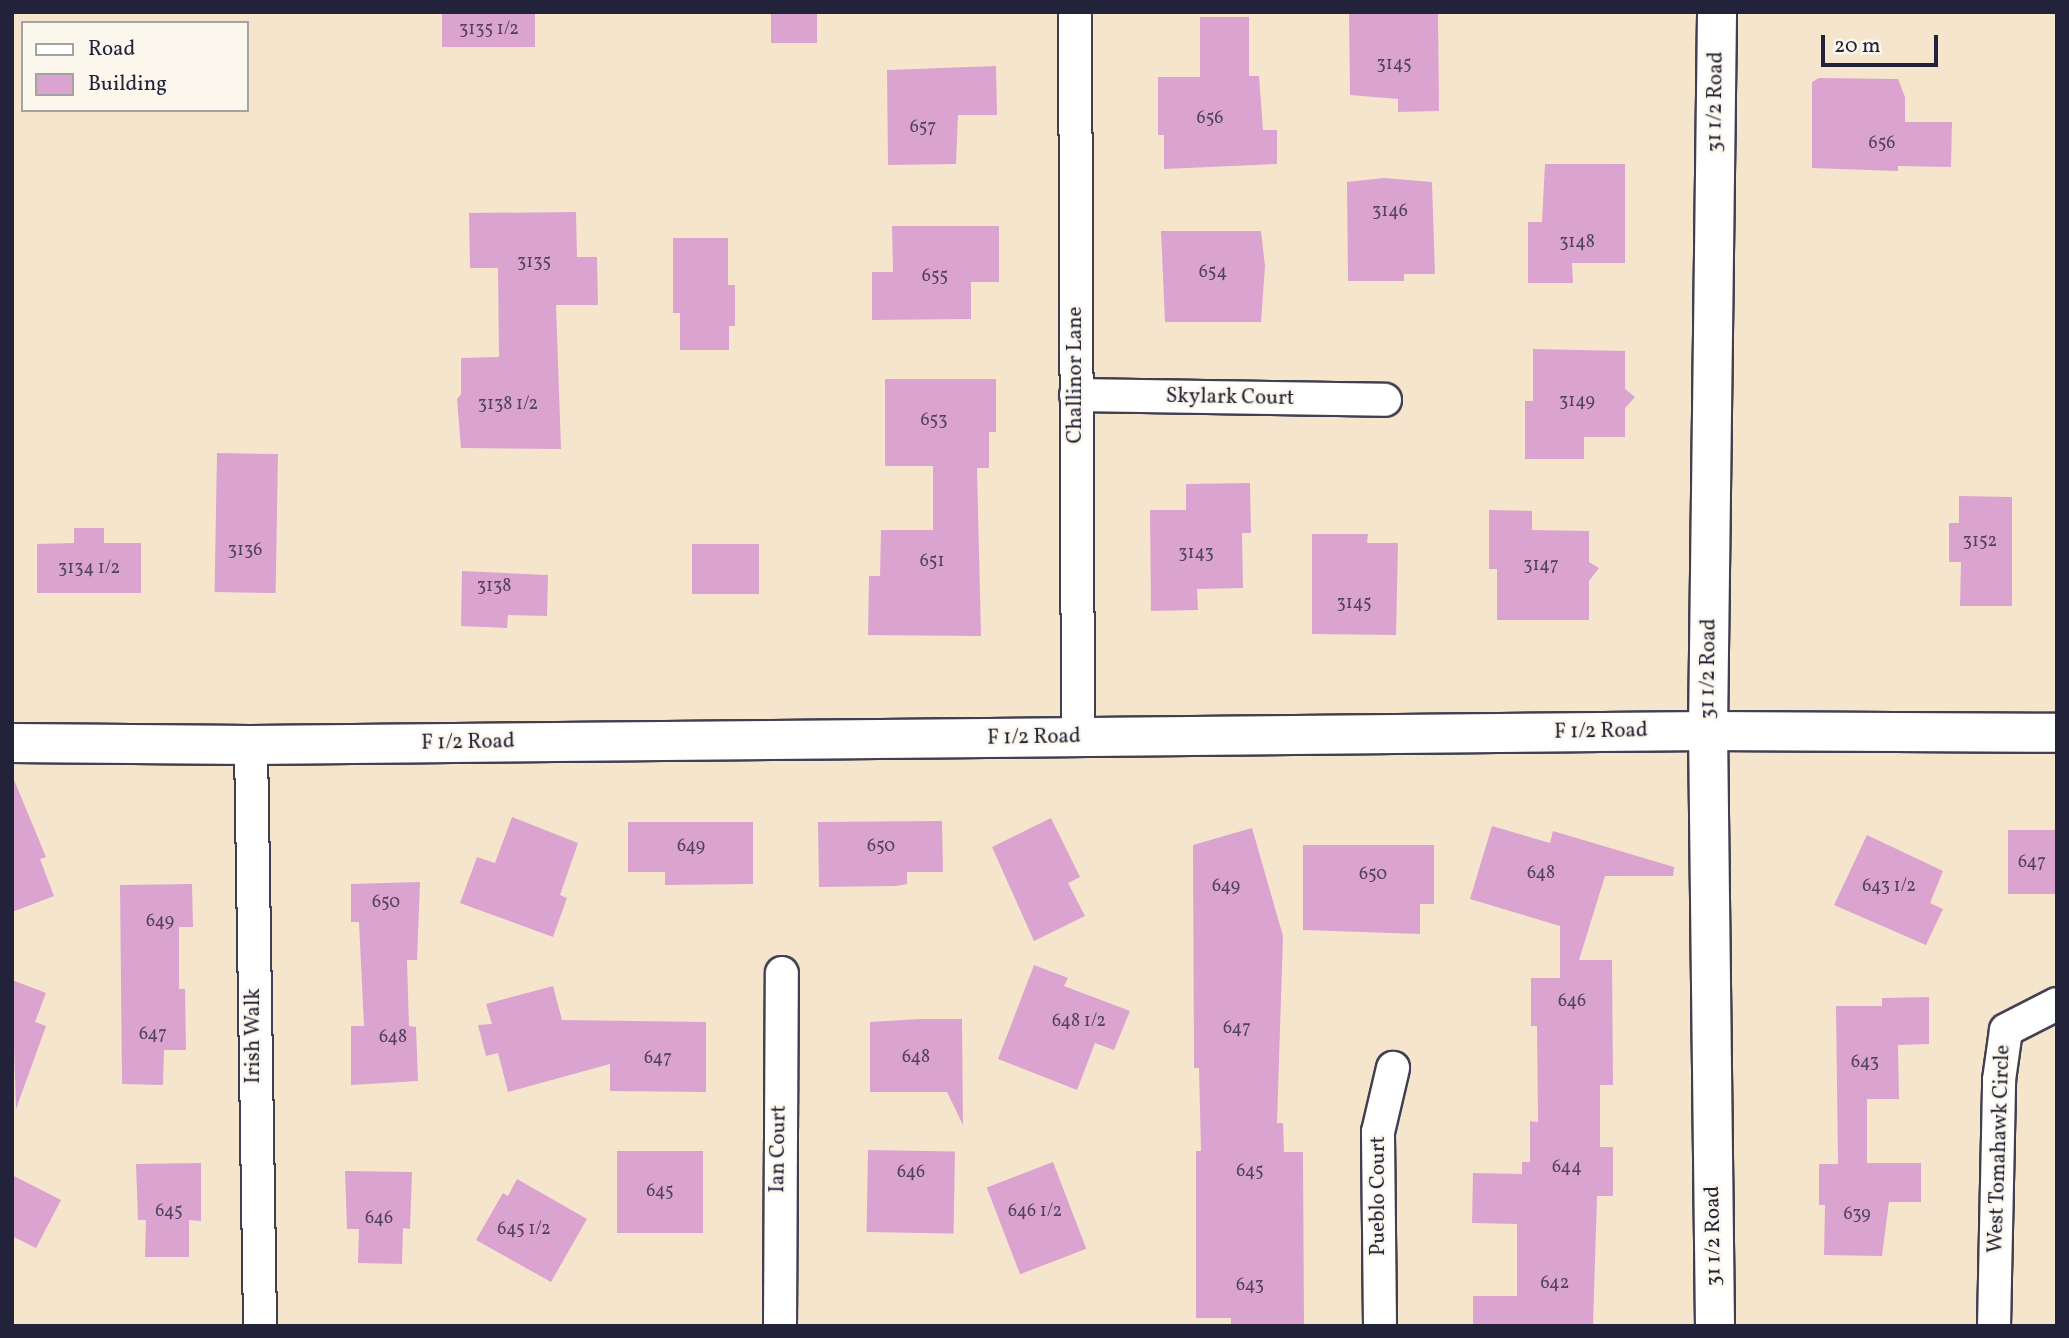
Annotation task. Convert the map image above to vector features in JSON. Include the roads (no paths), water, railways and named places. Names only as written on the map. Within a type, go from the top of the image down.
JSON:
[{"type":"street","name":"Challinor Lane","points":[[1075,12],[1077,738]]},
{"type":"street","name":"31 1/2 Road","points":[[1715,1326],[1709,731],[1717,12]]},
{"type":"street","name":"Skylark Court","points":[[1076,395],[1385,400]]},
{"type":"street","name":"F 1/2 Road","points":[[12,743],[251,746],[1709,731],[2057,733]]},
{"type":"street","name":"Irish Walk","points":[[251,746],[260,1326]]},
{"type":"street","name":"Ian Court","points":[[780,1326],[782,973]]},
{"type":"street","name":"West Tomahawk Circle","points":[[1994,1326],[1999,1080],[2006,1030],[2057,1004]]},
{"type":"street","name":"Pueblo Court","points":[[1380,1326],[1378,1132],[1393,1068]]}]
